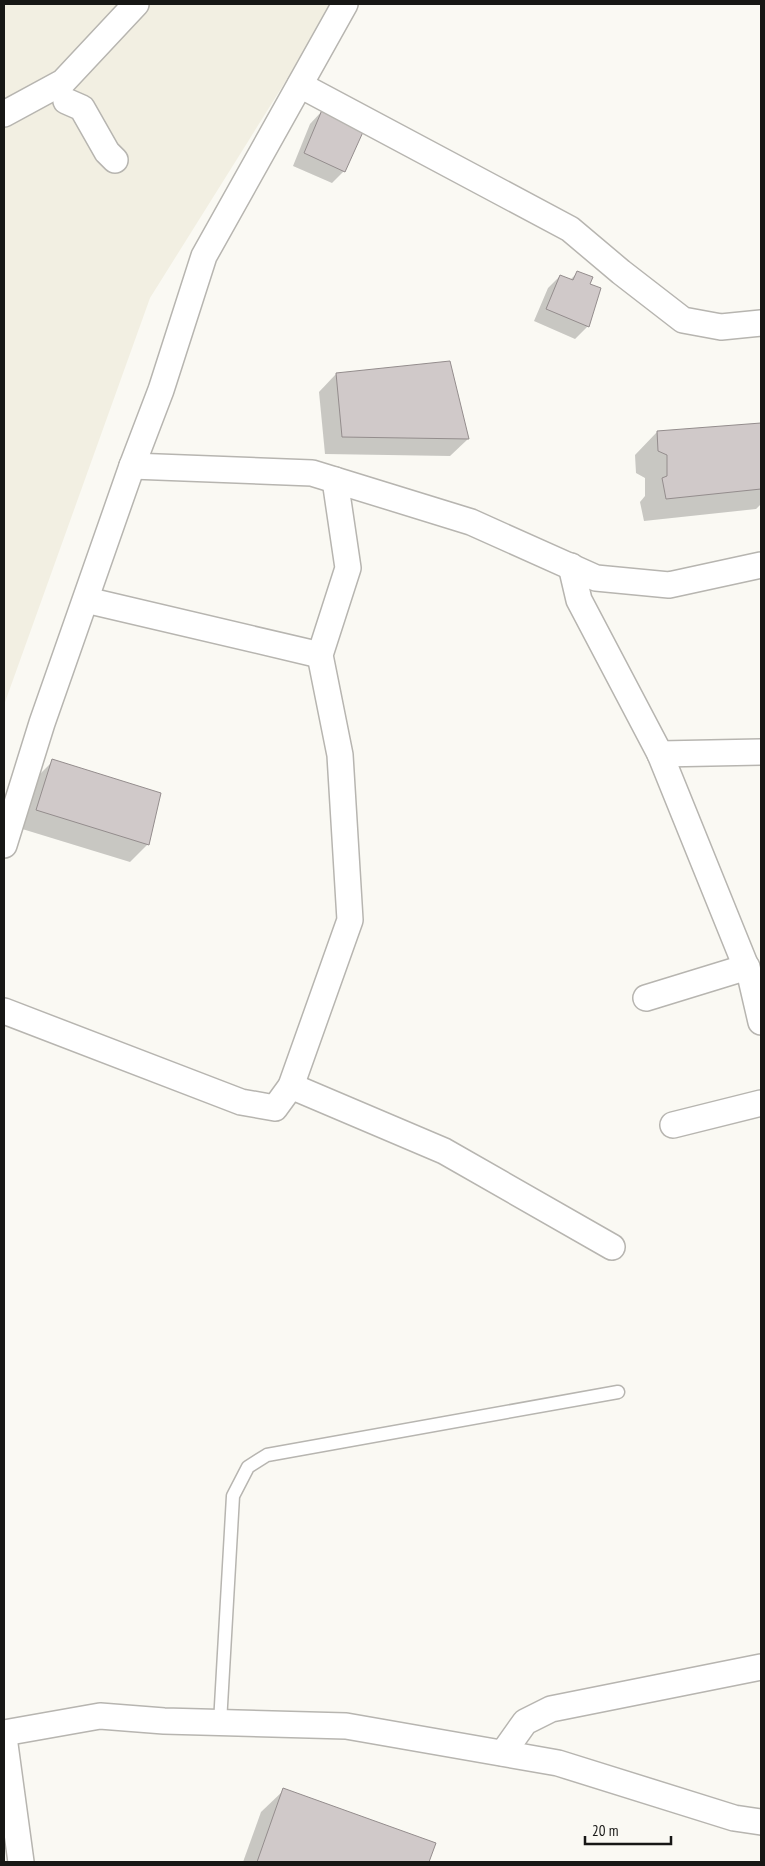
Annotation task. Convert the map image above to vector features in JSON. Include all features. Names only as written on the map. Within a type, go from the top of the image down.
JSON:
[{"type":"street","points":[[4,114],[63,82],[136,4]]},
{"type":"street","points":[[4,845],[31,759],[160,390],[204,256],[344,4]]},
{"type":"street","points":[[300,85],[570,229],[682,320],[721,327],[761,323]]},
{"type":"street","points":[[66,101],[82,108],[107,152],[115,160]]},
{"type":"street","points":[[132,466],[312,473],[471,522],[596,578],[669,585],[761,565]]},
{"type":"street","points":[[4,1011],[241,1102],[275,1108],[291,1086],[350,920],[340,755],[320,655],[348,568],[335,480]]},
{"type":"street","points":[[571,566],[579,600],[660,754],[747,967],[761,1022]]},
{"type":"street","points":[[86,600],[320,655]]},
{"type":"street","points":[[660,754],[761,752]]},
{"type":"street","points":[[4,787],[31,759]]},
{"type":"street","points":[[646,998],[747,967]]},
{"type":"street","points":[[291,1086],[444,1151],[612,1247]]},
{"type":"street","points":[[673,1125],[761,1102]]},
{"type":"street","points":[[503,1753],[525,1722],[550,1709],[761,1667]]},
{"type":"street","points":[[4,1733],[100,1716],[164,1721],[346,1726],[558,1763],[734,1818],[761,1822]]},
{"type":"street","points":[[4,1737],[15,1852]]},
{"type":"lane","points":[[220,1723],[233,1496],[248,1467],[267,1455],[618,1392]]},
{"type":"shaded area","points":[[4,4],[334,4],[150,298],[4,705]]},
{"type":"building","points":[[322,110],[363,132],[345,172],[304,153]]},
{"type":"building","points":[[577,271],[593,277],[590,284],[601,288],[589,327],[546,309],[560,275],[573,280]]},
{"type":"building","points":[[450,361],[469,439],[342,437],[336,373]]},
{"type":"building","points":[[761,423],[761,489],[666,499],[662,478],[667,476],[667,455],[658,451],[657,431]]},
{"type":"building","points":[[52,759],[161,793],[149,845],[36,810]]},
{"type":"building","points":[[283,1788],[436,1843],[429,1862],[257,1862]]}]
